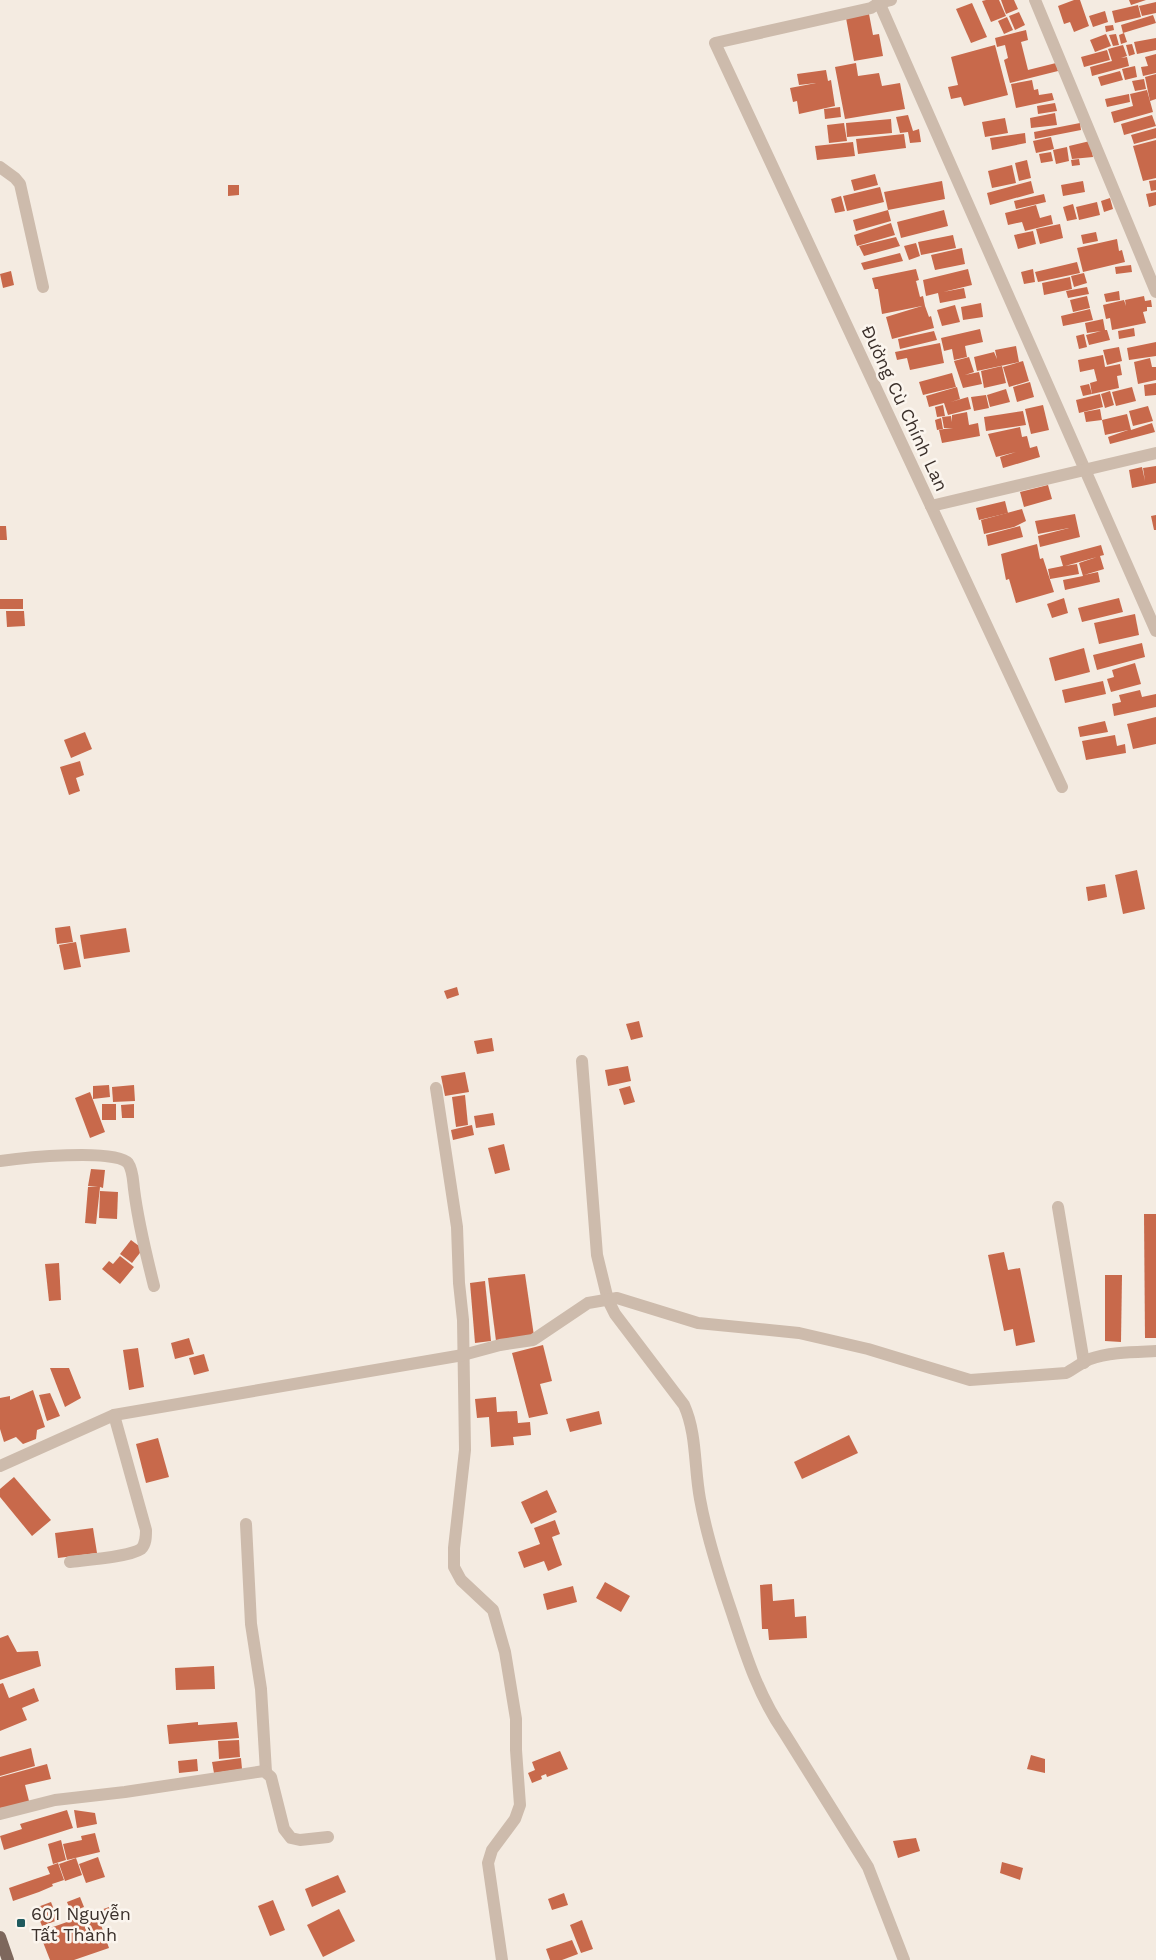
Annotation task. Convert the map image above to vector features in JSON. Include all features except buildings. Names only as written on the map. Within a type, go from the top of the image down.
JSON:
[{"type":"main road","points":[[0,1937],[8,1960]]},
{"type":"street","points":[[1035,0],[1156,292]]},
{"type":"street","points":[[883,1],[1156,631]]},
{"type":"street","name":"Đường Cù Chính Lan","points":[[883,1],[871,8],[715,43],[1062,787]]},
{"type":"street","points":[[0,167],[20,184],[43,288]]},
{"type":"street","points":[[931,506],[1156,453]]},
{"type":"street","points":[[582,1060],[598,1256],[608,1300],[615,1314],[684,1405],[694,1439],[700,1497],[710,1546],[754,1680],[771,1714],[786,1734],[868,1867],[904,1960]]},
{"type":"street","points":[[436,1088],[457,1227],[459,1283],[463,1320],[466,1450],[454,1548],[454,1567],[461,1580],[493,1610],[505,1652],[516,1719],[520,1805],[514,1819],[492,1850],[488,1863],[502,1960]]},
{"type":"street","points":[[0,1161],[41,1157],[109,1155],[120,1158],[128,1163],[132,1171],[136,1212],[154,1286]]},
{"type":"street","points":[[1058,1207],[1084,1363]]},
{"type":"street","points":[[0,1466],[114,1415],[463,1355],[533,1340],[588,1303],[617,1298],[698,1323],[807,1335],[868,1349],[970,1380],[1066,1372],[1089,1360],[1129,1352],[1156,1351]]},
{"type":"street","points":[[70,1562],[121,1555],[141,1549],[145,1544],[146,1530],[114,1415]]},
{"type":"street","points":[[246,1524],[251,1624],[261,1689],[266,1772]]},
{"type":"street","points":[[0,1814],[55,1800],[266,1772],[271,1776],[284,1829],[291,1838],[300,1840],[328,1837]]},
{"type":"place","name":"601 Nguyễn Tất Thành","points":[[21,1923]]}]
